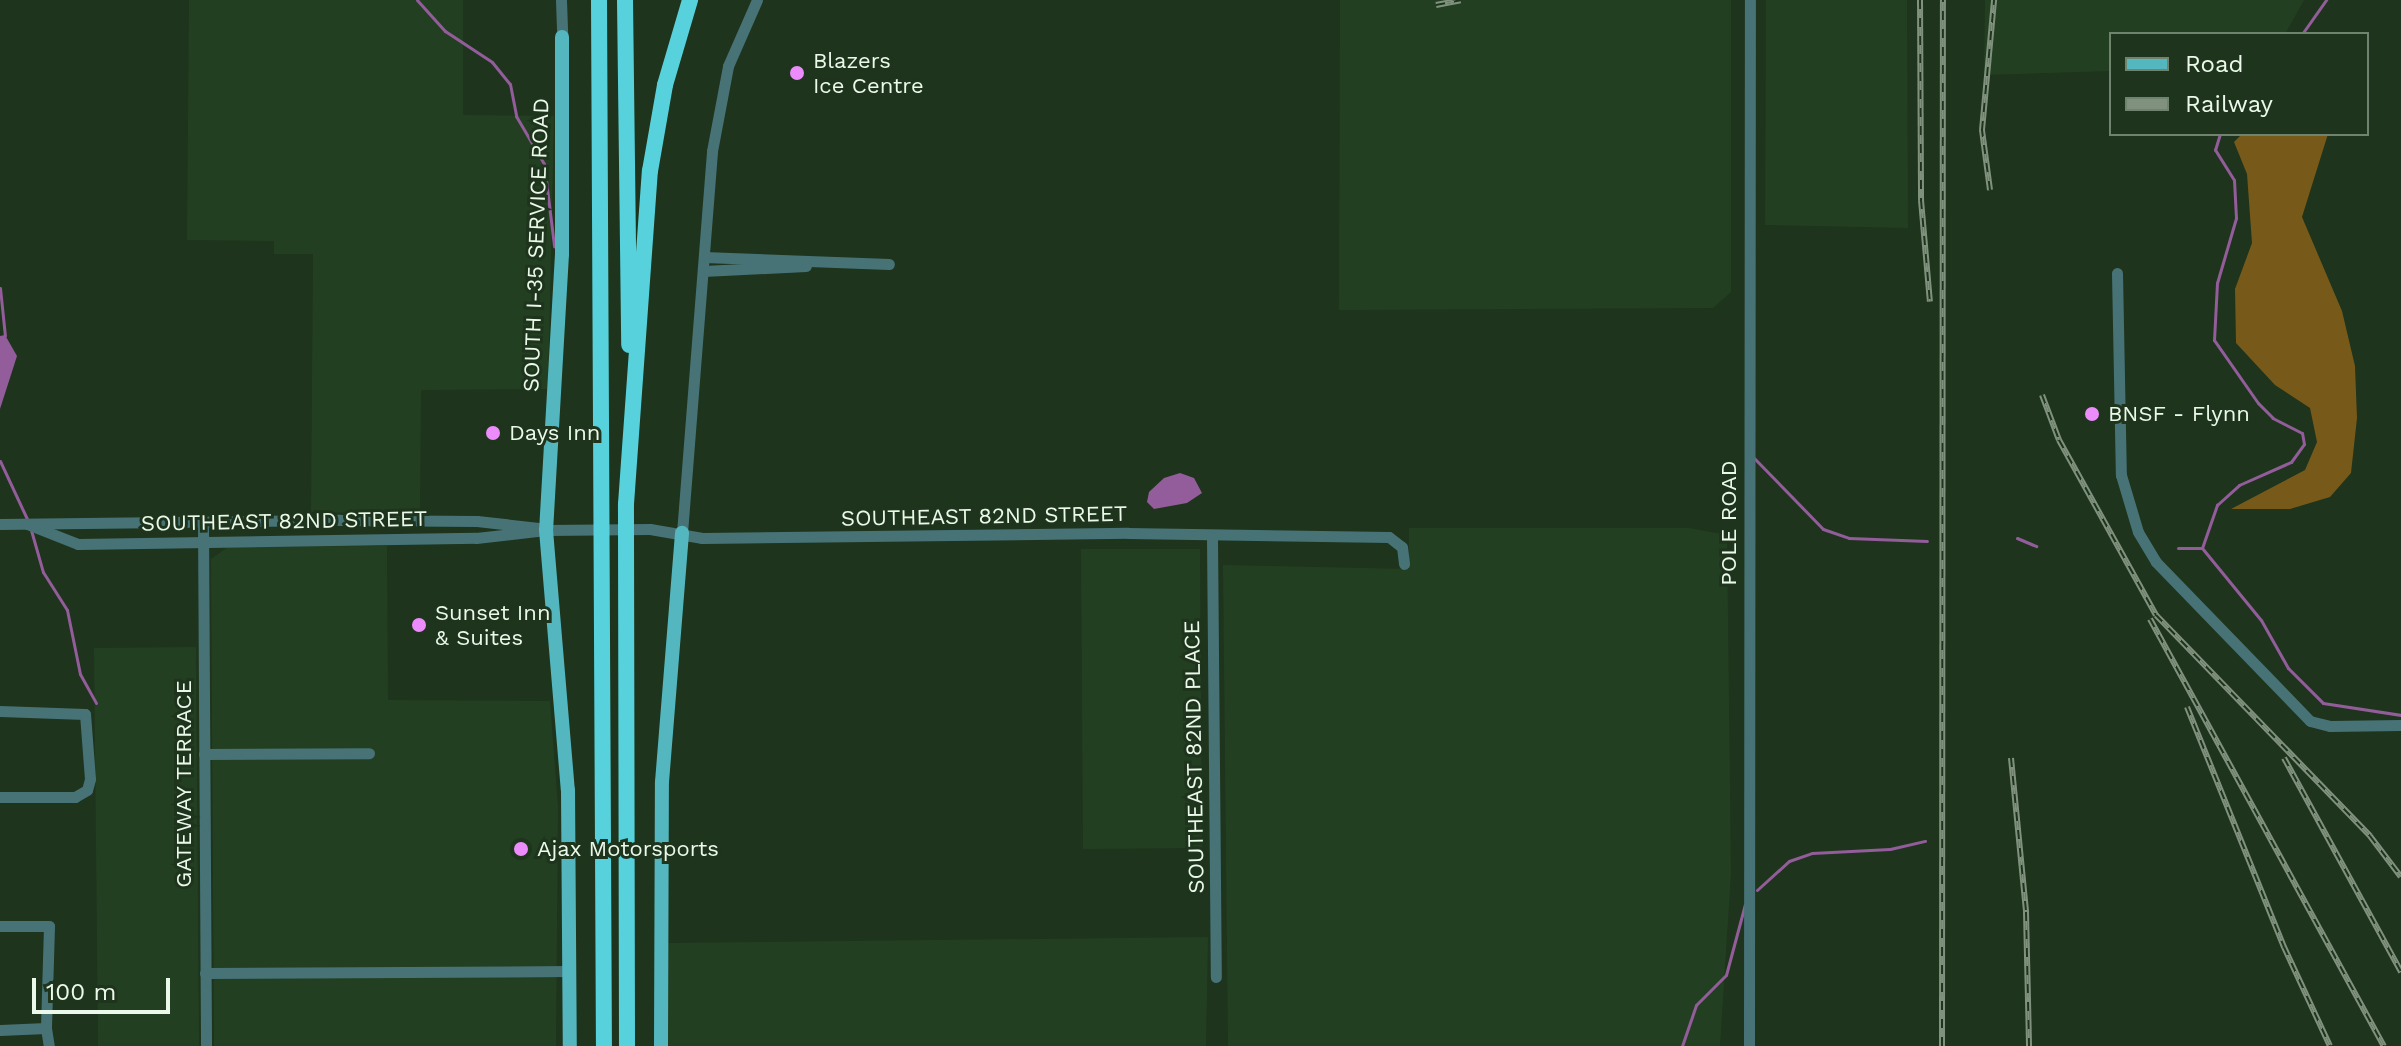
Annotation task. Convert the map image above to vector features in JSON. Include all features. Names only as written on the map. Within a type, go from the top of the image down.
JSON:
[{"type":"highway","points":[[599,0],[603,1046]]},
{"type":"highway","points":[[625,0],[631,435]]},
{"type":"highway","points":[[627,1046],[626,504],[650,171],[665,85],[690,0]]},
{"type":"main road","name":"SOUTH I-35 SERVICE ROAD","points":[[562,37],[562,254],[546,530],[568,790],[570,1046]]},
{"type":"main road","points":[[661,1046],[662,782],[682,533]]},
{"type":"street","name":"SOUTH I-35 SERVICE ROAD","points":[[561,0],[562,37]]},
{"type":"street","points":[[682,533],[712,151],[728,66],[757,0]]},
{"type":"street","name":"POLE ROAD","points":[[1749,1046],[1750,0]]},
{"type":"street","points":[[704,257],[889,264]]},
{"type":"street","points":[[703,271],[823,263]]},
{"type":"street","points":[[2117,273],[2121,475],[2138,532],[2156,562],[2310,721],[2330,726],[2401,725]]},
{"type":"street","name":"GATEWAY TERRACE","points":[[203,521],[206,1046]]},
{"type":"street","name":"SOUTHEAST 82ND STREET","points":[[0,524],[477,521],[546,530]]},
{"type":"street","name":"SOUTHEAST 82ND STREET","points":[[27,524],[78,544],[476,538],[546,530],[650,529],[702,538],[1128,533],[1212,537],[1389,537],[1402,547],[1404,564]]},
{"type":"street","name":"SOUTHEAST 82ND PLACE","points":[[1212,537],[1216,977]]},
{"type":"street","points":[[0,711],[80,711],[89,724],[90,758],[90,785],[80,796],[0,797]]},
{"type":"street","points":[[204,754],[369,753]]},
{"type":"street","points":[[0,926],[49,926],[46,1028],[49,1046]]},
{"type":"street","points":[[205,973],[570,971]]},
{"type":"street","points":[[0,1030],[46,1028]]},
{"type":"shaded area","points":[[189,0],[463,0],[463,115],[554,116],[548,389],[421,390],[420,514],[311,512],[313,254],[274,254],[274,241],[187,240]]},
{"type":"shaded area","points":[[1340,0],[1731,0],[1731,292],[1713,308],[1339,310]]},
{"type":"shaded area","points":[[1766,0],[1907,0],[1908,228],[1765,225]]},
{"type":"shaded area","points":[[1985,0],[2304,0],[2286,32],[2109,32],[2109,71],[1984,75]]},
{"type":"shaded area","points":[[2240,136],[2327,136],[2302,217],[2342,311],[2355,366],[2357,418],[2351,473],[2330,497],[2290,509],[2231,509],[2305,470],[2317,442],[2310,408],[2275,385],[2236,343],[2235,289],[2252,243],[2247,174],[2234,142]]},
{"type":"shaded area","points":[[5,335],[17,356],[0,409],[0,336]]},
{"type":"shaded area","points":[[1180,473],[1194,478],[1202,493],[1187,503],[1154,509],[1147,502],[1149,492],[1164,478]]},
{"type":"shaded area","points":[[1409,528],[1689,528],[1727,535],[1731,874],[1720,1046],[1228,1046],[1223,565],[1409,569]]},
{"type":"shaded area","points":[[387,546],[388,700],[550,701],[558,807],[556,1046],[214,1046],[211,559],[228,547]]},
{"type":"shaded area","points":[[1081,549],[1200,549],[1202,848],[1083,849]]},
{"type":"shaded area","points":[[196,647],[199,1046],[98,1046],[94,648]]},
{"type":"shaded area","points":[[1208,937],[1206,1046],[668,1046],[668,943]]},
{"type":"waterway","points":[[417,0],[445,31],[492,62],[510,84],[516,116],[544,164],[554,246]]},
{"type":"waterway","points":[[2303,32],[2326,0]]},
{"type":"waterway","points":[[2202,548],[2217,505],[2239,485],[2291,462],[2304,444],[2302,433],[2273,418],[2258,403],[2214,340],[2217,283],[2236,218],[2234,180],[2215,150],[2219,136]]},
{"type":"waterway","points":[[0,288],[5,336]]},
{"type":"waterway","points":[[1754,458],[1823,529],[1849,538],[1927,541]]},
{"type":"waterway","points":[[0,461],[27,519]]},
{"type":"waterway","points":[[31,530],[43,572],[67,610],[80,674],[96,703]]},
{"type":"waterway","points":[[2017,538],[2036,546]]},
{"type":"waterway","points":[[2178,548],[2202,548]]},
{"type":"waterway","points":[[2202,548],[2261,620],[2288,668],[2323,703],[2401,715]]},
{"type":"waterway","points":[[1757,890],[1789,861],[1812,853],[1890,849],[1925,841]]},
{"type":"waterway","points":[[1682,1046],[1696,1005],[1726,975],[1745,904]]},
{"type":"railway","points":[[1436,5],[1461,0]]},
{"type":"railway","points":[[1920,0],[1921,200],[1930,302]]},
{"type":"railway","points":[[1942,1046],[1943,0]]},
{"type":"railway","points":[[1990,190],[1982,130],[1994,0]]},
{"type":"railway","points":[[2042,395],[2059,440],[2156,615],[2370,836],[2401,877]]},
{"type":"railway","points":[[2150,619],[2384,1046]]},
{"type":"railway","points":[[2187,707],[2284,947],[2330,1046]]},
{"type":"railway","points":[[2011,758],[2026,912],[2029,1046]]},
{"type":"railway","points":[[2284,758],[2401,972]]},
{"type":"place","name":"Blazers Ice Centre","points":[[797,73]]},
{"type":"place","name":"BNSF - Flynn","points":[[2092,414]]},
{"type":"place","name":"Days Inn","points":[[493,433]]},
{"type":"place","name":"Sunset Inn & Suites","points":[[419,625]]},
{"type":"place","name":"Ajax Motorsports","points":[[521,849]]}]
